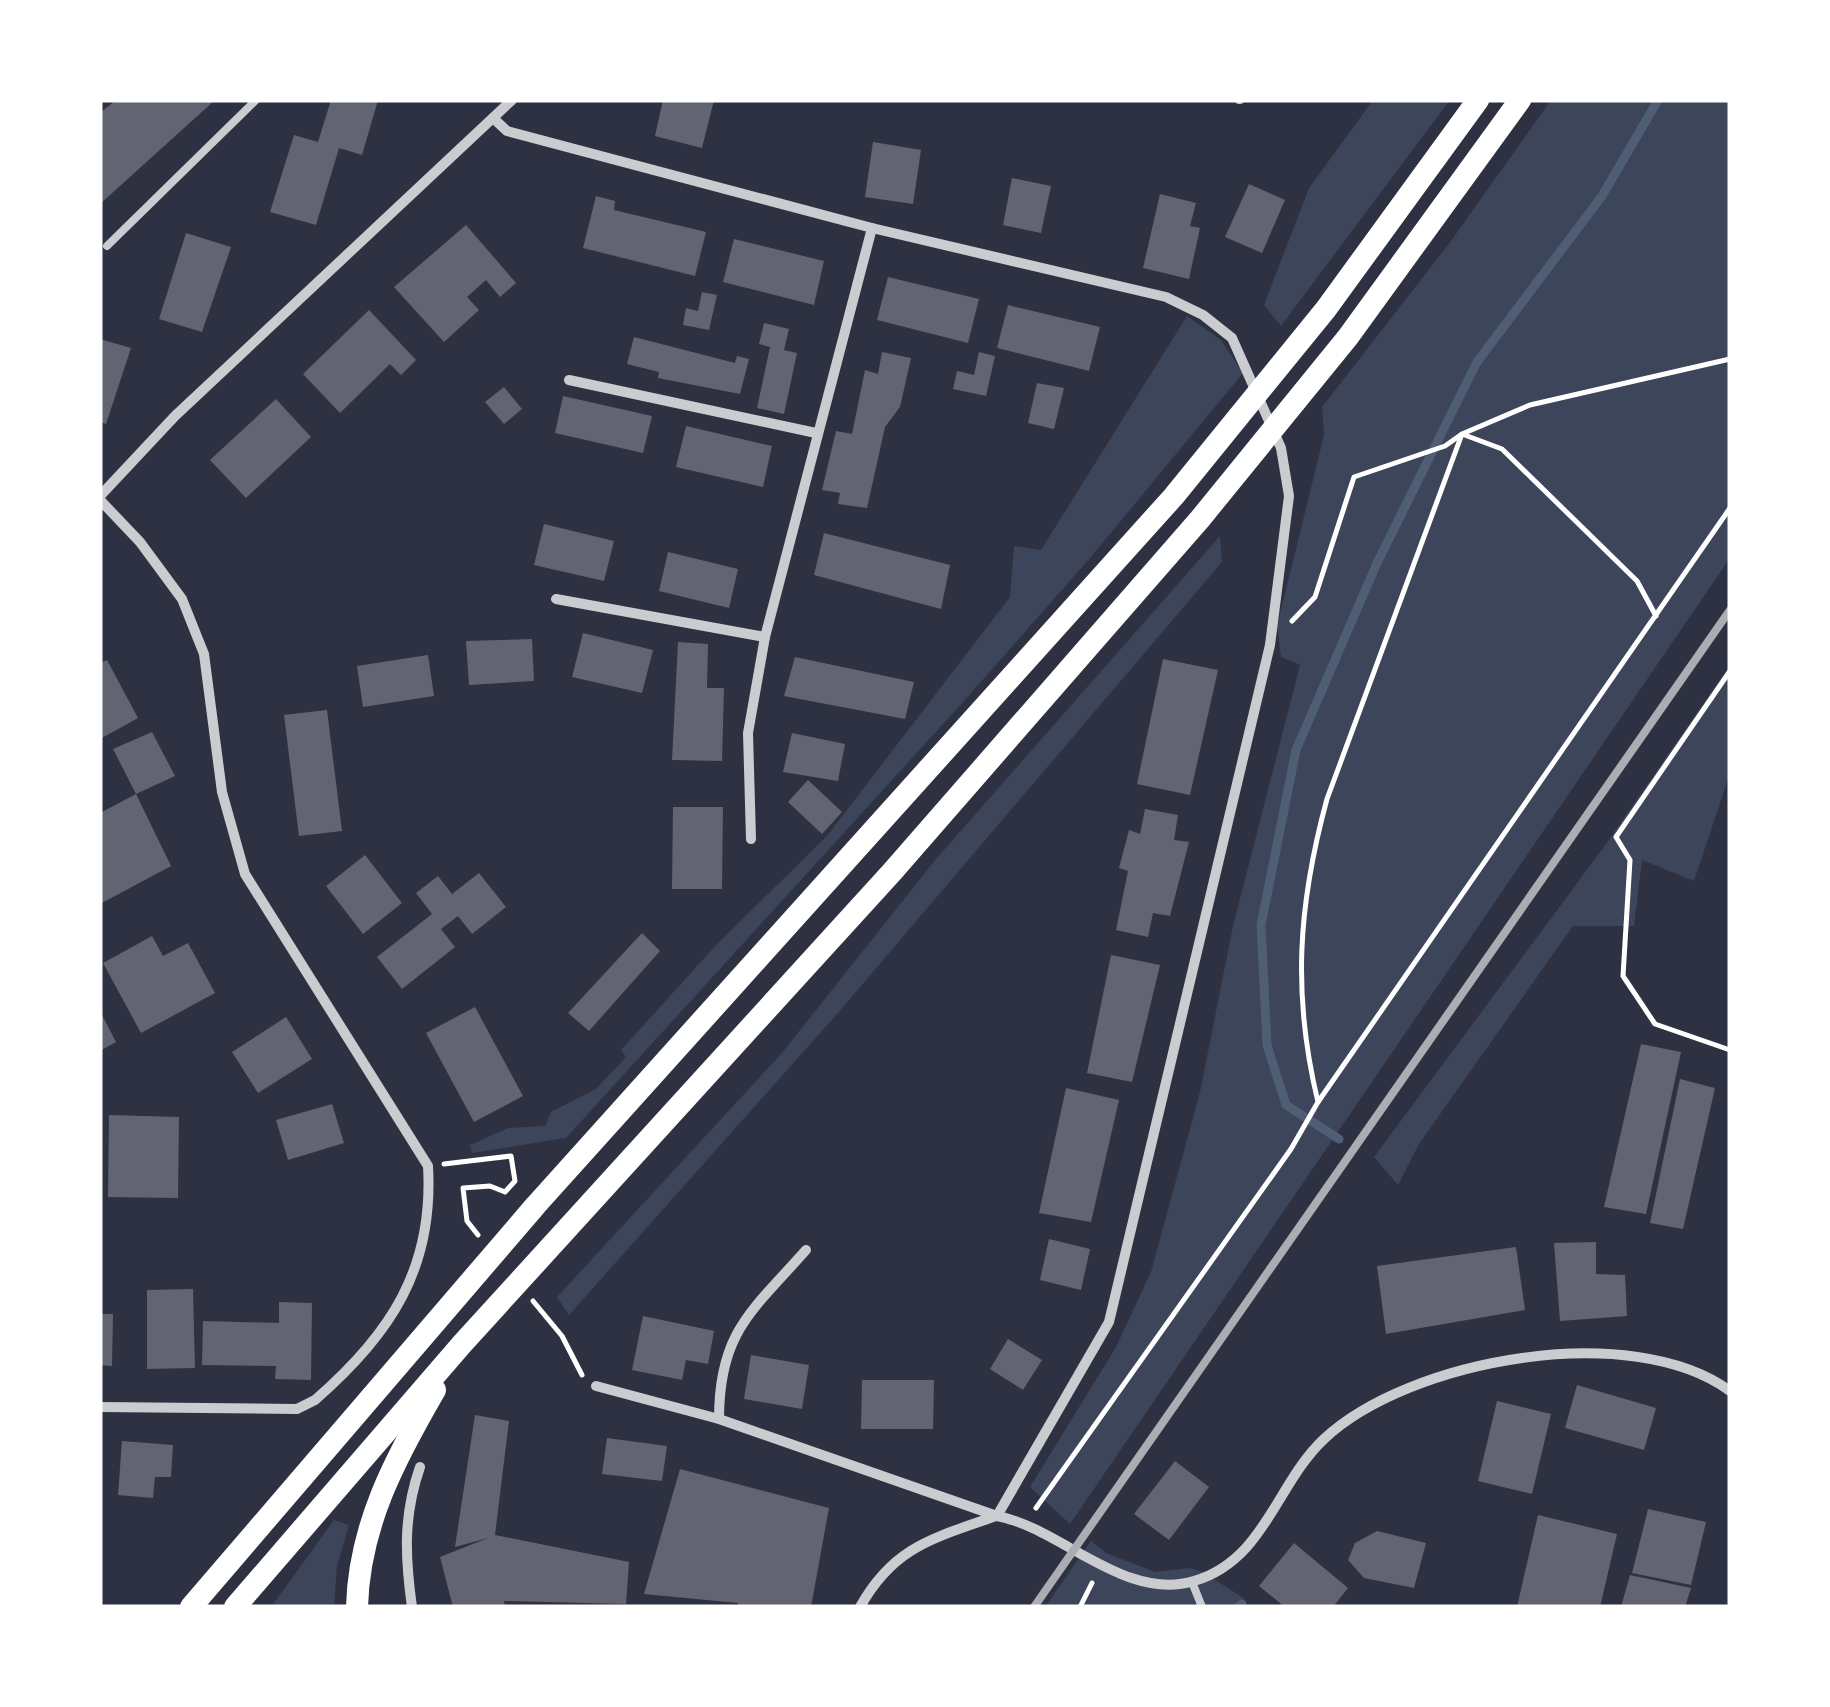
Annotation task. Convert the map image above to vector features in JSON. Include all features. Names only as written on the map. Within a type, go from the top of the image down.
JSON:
[{"type":"highway","points":[[191,1607],[481,1267],[1174,496],[1326,309],[1478,100]]},
{"type":"highway","points":[[235,1607],[462,1344],[892,872],[1200,519],[1348,337],[1520,100]]},
{"type":"highway","points":[[357,1607],[364,1544],[392,1464],[462,1344]]},
{"type":"street","points":[[100,1407],[297,1409],[328,1390],[403,1300],[426,1240],[428,1166],[245,874],[222,792],[204,654],[182,598],[100,498],[175,416],[512,100]]},
{"type":"street","points":[[493,118],[507,131],[872,228],[1166,297],[1203,315],[1232,338],[1282,448],[1288,496],[1270,645],[1109,1322],[997,1516],[920,1543],[888,1564],[860,1607]]},
{"type":"street","points":[[751,839],[748,733],[764,637],[872,228]]},
{"type":"street","points":[[569,380],[816,433]]},
{"type":"street","points":[[556,599],[764,637]]},
{"type":"street","points":[[720,1419],[719,1390],[734,1331],[806,1250]]},
{"type":"street","points":[[596,1386],[720,1419],[997,1516],[1026,1521],[1102,1564],[1155,1583],[1192,1582],[1245,1554],[1319,1443],[1368,1404],[1423,1379],[1552,1357],[1642,1356],[1682,1366],[1730,1391]]},
{"type":"street","points":[[412,1607],[404,1550],[409,1499],[420,1468]]},
{"type":"lane","points":[[108,246],[256,100]]},
{"type":"lane","points":[[1192,1582],[1202,1607]]},
{"type":"path","points":[[1270,645],[1316,597],[1354,477],[1399,458],[1444,446],[1462,434],[1530,406],[1730,358]]},
{"type":"path","points":[[1462,434],[1502,448],[1637,581],[1656,616]]},
{"type":"path","points":[[1317,1106],[1303,1039],[1300,993],[1304,890],[1312,851],[1326,799],[1462,434]]},
{"type":"path","points":[[1026,1521],[1291,1148],[1730,508]]},
{"type":"path","points":[[1730,671],[1616,837],[1630,860],[1624,976],[1655,1024],[1730,1050]]},
{"type":"path","points":[[1080,1607],[1102,1564]]},
{"type":"shaded area","points":[[1373,100],[1450,100],[1281,326],[1264,305],[1309,188]]},
{"type":"shaded area","points":[[1551,100],[1730,100],[1730,558],[1070,1524],[1030,1487],[1116,1347],[1151,1272],[1200,1092],[1233,926],[1300,665],[1281,657],[1277,626],[1324,435],[1322,407],[1451,241]]},
{"type":"shaded area","points":[[1187,316],[1221,340],[1243,373],[1091,557],[566,1138],[472,1153],[470,1145],[508,1128],[545,1126],[551,1112],[596,1089],[626,1057],[621,1050],[717,944],[827,836],[1010,597],[1014,546],[1041,550]]},
{"type":"shaded area","points":[[1220,536],[1222,562],[838,1013],[569,1315],[557,1297],[781,1054],[936,859]]},
{"type":"shaded area","points":[[1730,665],[1730,773],[1694,881],[1642,860],[1634,926],[1573,926],[1419,1144],[1398,1185],[1374,1157],[1606,844]]},
{"type":"shaded area","points":[[334,1520],[349,1525],[337,1566],[334,1607],[271,1607]]},
{"type":"shaded area","points":[[1091,1541],[1106,1553],[1155,1572],[1189,1568],[1203,1572],[1245,1599],[1232,1607],[1045,1607]]},
{"type":"building","points":[[116,100],[215,100],[100,204],[100,113]]},
{"type":"building","points":[[331,100],[378,100],[362,155],[339,148],[316,225],[270,212],[294,135],[318,142]]},
{"type":"building","points":[[663,100],[714,100],[702,148],[655,136]]},
{"type":"building","points":[[873,142],[921,150],[913,204],[865,197]]},
{"type":"building","points":[[1012,178],[1051,186],[1041,233],[1003,225]]},
{"type":"building","points":[[1249,184],[1285,200],[1262,253],[1225,237]]},
{"type":"building","points":[[1160,194],[1196,203],[1190,226],[1200,228],[1189,279],[1143,268]]},
{"type":"building","points":[[596,196],[615,201],[614,210],[706,232],[695,276],[583,248]]},
{"type":"building","points":[[466,225],[516,283],[500,297],[486,280],[467,297],[479,310],[444,342],[394,287]]},
{"type":"building","points":[[186,233],[231,247],[202,332],[159,319]]},
{"type":"building","points":[[734,239],[824,261],[814,305],[723,282]]},
{"type":"building","points":[[888,277],[979,299],[968,343],[877,320]]},
{"type":"building","points":[[702,292],[717,295],[709,330],[683,325],[686,308],[698,311]]},
{"type":"building","points":[[1008,305],[1100,327],[1089,371],[997,348]]},
{"type":"building","points":[[369,310],[416,360],[401,375],[390,364],[340,413],[303,374]]},
{"type":"building","points":[[764,323],[789,329],[784,350],[797,353],[784,414],[757,408],[770,347],[759,344]]},
{"type":"building","points":[[634,337],[735,363],[737,356],[749,359],[740,394],[658,378],[659,372],[627,364]]},
{"type":"building","points":[[100,339],[131,348],[106,424],[100,422]]},
{"type":"building","points":[[882,352],[911,358],[900,407],[885,427],[867,508],[838,504],[840,493],[822,490],[836,431],[852,434],[865,370],[878,374]]},
{"type":"building","points":[[979,352],[995,356],[986,396],[953,389],[957,371],[974,375]]},
{"type":"building","points":[[1037,383],[1064,388],[1054,429],[1028,423]]},
{"type":"building","points":[[504,387],[522,409],[504,424],[485,402]]},
{"type":"building","points":[[563,396],[652,416],[643,453],[555,433]]},
{"type":"building","points":[[276,399],[311,437],[246,498],[210,460]]},
{"type":"building","points":[[686,426],[772,446],[763,487],[676,467]]},
{"type":"building","points":[[544,524],[614,541],[604,581],[534,565]]},
{"type":"building","points":[[824,533],[950,565],[941,609],[814,575]]},
{"type":"building","points":[[668,552],[738,569],[729,608],[659,591]]},
{"type":"building","points":[[583,633],[653,650],[642,693],[572,677]]},
{"type":"building","points":[[532,639],[534,681],[469,685],[466,641]]},
{"type":"building","points":[[678,642],[708,644],[707,688],[724,688],[722,761],[672,760]]},
{"type":"building","points":[[428,655],[434,696],[363,707],[357,666]]},
{"type":"building","points":[[795,657],[914,682],[905,719],[784,696]]},
{"type":"building","points":[[1163,659],[1218,670],[1190,795],[1137,784]]},
{"type":"building","points":[[107,660],[138,718],[100,739],[100,663]]},
{"type":"building","points":[[327,710],[342,831],[299,836],[284,715]]},
{"type":"building","points":[[152,732],[175,776],[136,794],[113,749]]},
{"type":"building","points":[[792,733],[845,744],[838,781],[783,772]]},
{"type":"building","points":[[808,780],[842,812],[822,834],[788,802]]},
{"type":"building","points":[[136,794],[171,866],[100,904],[100,813]]},
{"type":"building","points":[[673,807],[723,807],[722,889],[672,889]]},
{"type":"building","points":[[1145,809],[1178,815],[1174,840],[1189,842],[1170,916],[1153,913],[1148,937],[1116,930],[1128,871],[1119,868],[1129,830],[1140,834]]},
{"type":"building","points":[[365,855],[402,903],[363,934],[326,886]]},
{"type":"building","points":[[479,873],[506,907],[472,934],[458,916],[441,929],[455,947],[402,989],[377,957],[432,914],[416,893],[438,876],[452,894]]},
{"type":"building","points":[[642,933],[660,951],[589,1031],[568,1013]]},
{"type":"building","points":[[152,936],[163,956],[188,943],[215,993],[141,1033],[103,963]]},
{"type":"building","points":[[1111,955],[1160,965],[1132,1082],[1087,1073]]},
{"type":"building","points":[[475,1007],[523,1096],[474,1122],[426,1033]]},
{"type":"building","points":[[100,1011],[116,1042],[100,1051]]},
{"type":"building","points":[[286,1017],[312,1059],[258,1093],[232,1052]]},
{"type":"building","points":[[1641,1044],[1681,1052],[1646,1214],[1604,1207]]},
{"type":"building","points":[[1680,1079],[1715,1088],[1683,1229],[1650,1223]]},
{"type":"building","points":[[1066,1088],[1119,1100],[1091,1222],[1039,1213]]},
{"type":"building","points":[[332,1104],[344,1143],[288,1160],[276,1120]]},
{"type":"building","points":[[109,1115],[179,1117],[178,1198],[108,1197]]},
{"type":"building","points":[[1049,1239],[1090,1249],[1081,1290],[1040,1280]]},
{"type":"building","points":[[1596,1242],[1596,1274],[1625,1275],[1627,1316],[1560,1321],[1554,1243]]},
{"type":"building","points":[[1516,1247],[1525,1310],[1386,1334],[1377,1266]]},
{"type":"building","points":[[193,1289],[195,1368],[147,1369],[147,1290]]},
{"type":"building","points":[[279,1302],[312,1303],[311,1380],[275,1379],[276,1366],[202,1365],[203,1321],[279,1323]]},
{"type":"building","points":[[100,1314],[113,1314],[112,1366],[100,1365]]},
{"type":"building","points":[[643,1316],[714,1331],[708,1364],[686,1360],[682,1380],[632,1370]]},
{"type":"building","points":[[1008,1339],[1042,1360],[1023,1390],[990,1369]]},
{"type":"building","points":[[751,1355],[809,1365],[802,1409],[744,1399]]},
{"type":"building","points":[[862,1380],[934,1380],[933,1429],[861,1429]]},
{"type":"building","points":[[1577,1385],[1656,1408],[1644,1450],[1565,1428]]},
{"type":"building","points":[[1497,1401],[1551,1414],[1532,1494],[1478,1481]]},
{"type":"building","points":[[475,1415],[509,1421],[495,1535],[629,1562],[626,1604],[504,1601],[505,1607],[453,1607],[440,1557],[488,1538],[455,1547]]},
{"type":"building","points":[[607,1438],[667,1446],[662,1481],[602,1474]]},
{"type":"building","points":[[122,1441],[173,1445],[171,1477],[155,1477],[153,1498],[118,1495]]},
{"type":"building","points":[[1175,1461],[1209,1487],[1169,1540],[1134,1514]]},
{"type":"building","points":[[680,1469],[829,1508],[811,1607],[738,1607],[738,1603],[644,1594]]},
{"type":"building","points":[[1648,1509],[1706,1522],[1691,1585],[1632,1573]]},
{"type":"building","points":[[1538,1515],[1617,1534],[1600,1607],[1517,1607]]},
{"type":"building","points":[[1377,1531],[1426,1543],[1414,1588],[1364,1578],[1348,1560],[1355,1543]]},
{"type":"building","points":[[1294,1543],[1348,1588],[1333,1607],[1285,1607],[1259,1586]]},
{"type":"building","points":[[1630,1575],[1691,1588],[1685,1607],[1621,1607]]},
{"type":"waterway","points":[[1339,1139],[1286,1105],[1267,1045],[1261,925],[1296,750],[1377,563],[1477,362],[1602,196],[1658,100]]},
{"type":"waterway","points":[[1238,1607],[1242,1604]]},
{"type":"railway","points":[[1034,1607],[1730,610]]}]
